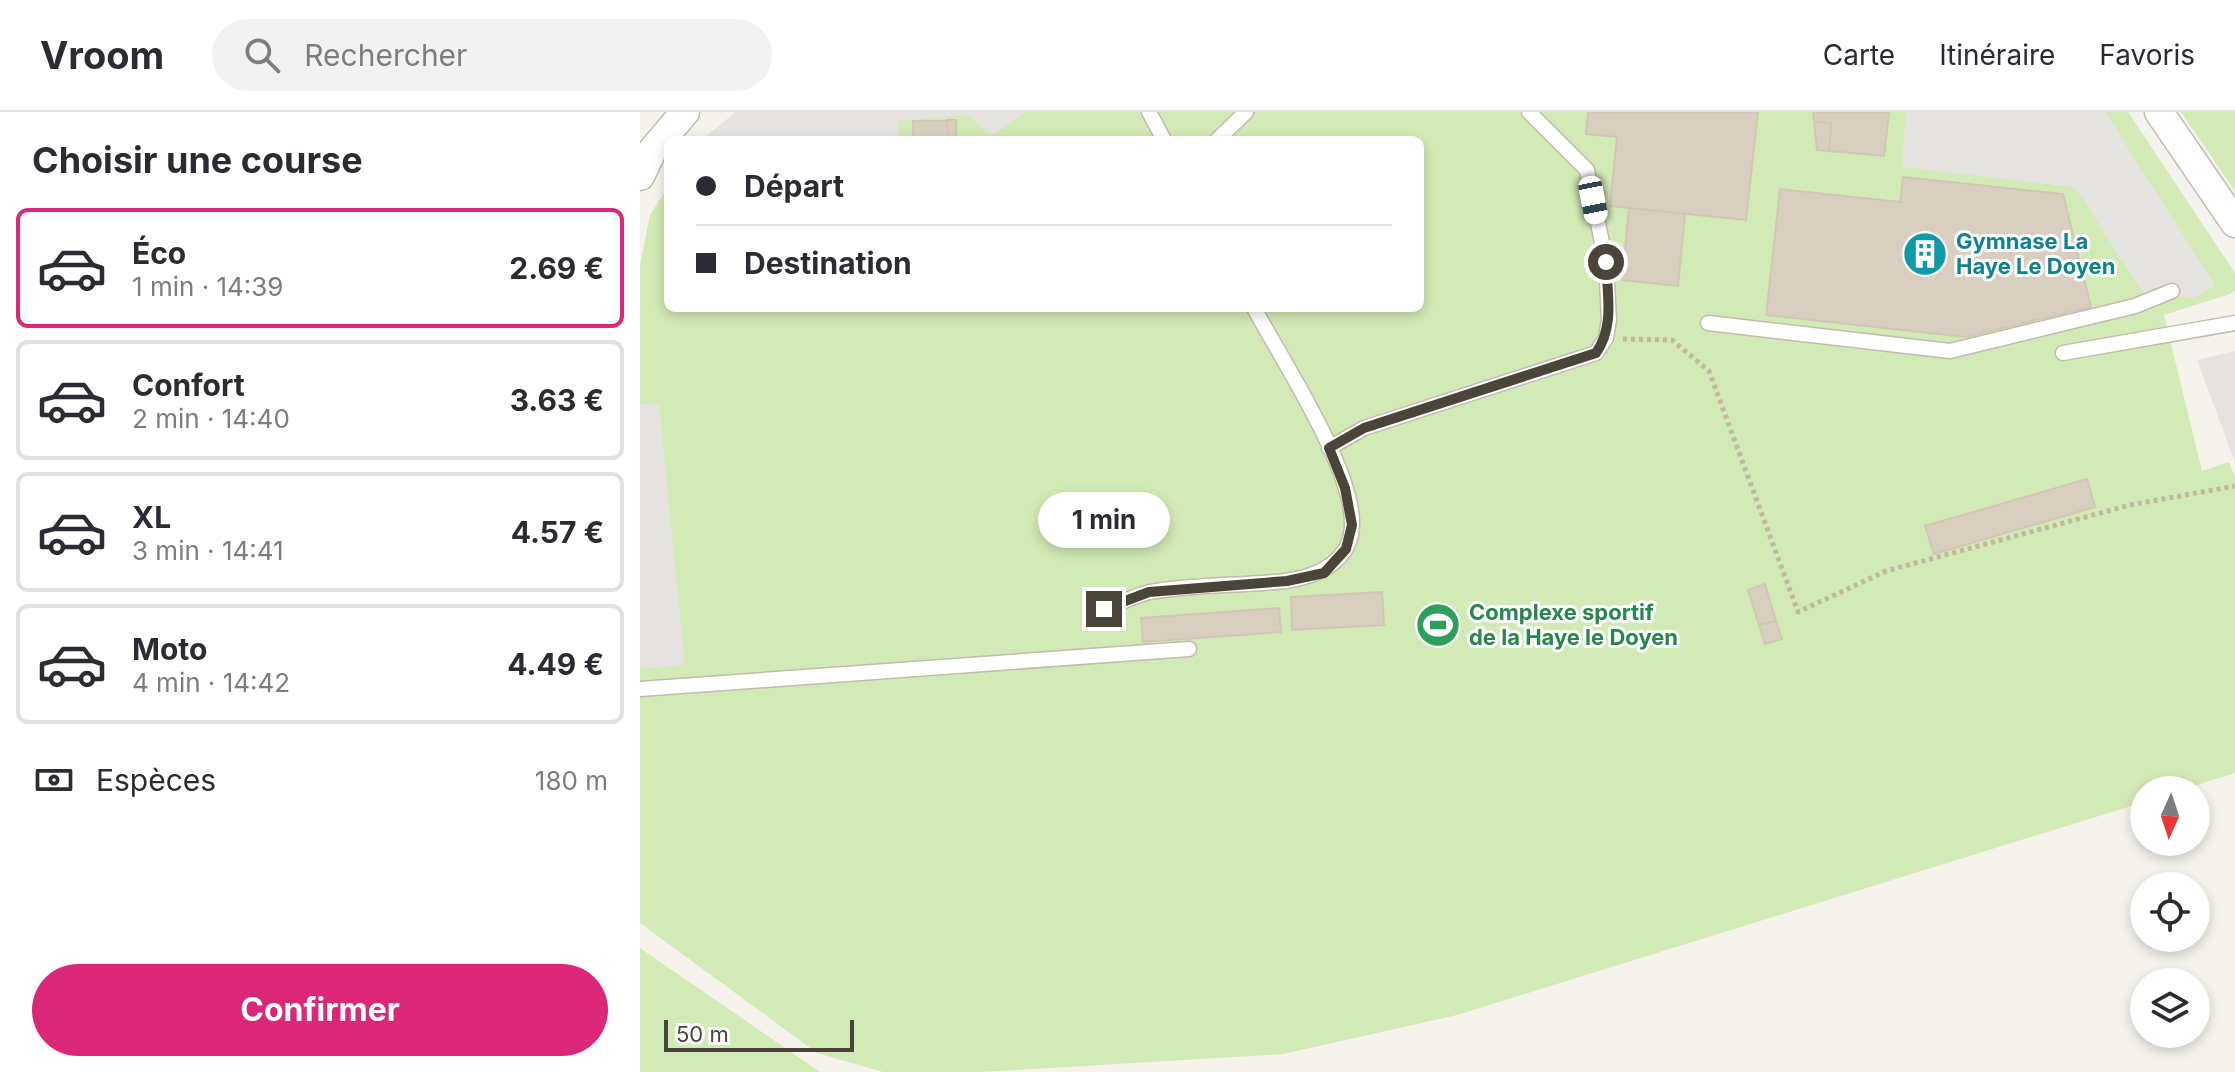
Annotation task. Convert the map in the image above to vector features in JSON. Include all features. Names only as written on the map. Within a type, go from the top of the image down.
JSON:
[{"type":"street","points":[[665,136],[685,112]]},
{"type":"street","points":[[2159,112],[2235,223]]},
{"type":"street","points":[[640,176],[652,151],[664,137]]},
{"type":"lane","points":[[1149,112],[1162,136]]},
{"type":"lane","points":[[1221,136],[1246,112]]},
{"type":"lane","points":[[1329,448],[1364,428],[1596,353],[1606,338],[1606,262],[1587,170],[1529,112]]},
{"type":"lane","points":[[1708,323],[1950,351],[2135,306],[2172,291]]},
{"type":"lane","points":[[1104,609],[1149,592],[1287,581],[1324,573],[1346,549],[1352,525],[1345,488],[1329,448],[1256,312]]},
{"type":"lane","points":[[2063,353],[2235,323]]},
{"type":"lane","points":[[640,689],[1189,649]]},
{"type":"path","points":[[1606,338],[1672,340],[1709,371],[1798,612],[1886,571],[2130,505],[2235,486]]},
{"type":"green space","name":"Complexe sportif de la Haye le Doyen","points":[[736,112],[2128,112],[2235,273],[2235,290],[2230,294],[2164,315],[2202,471],[2229,462],[2235,477],[2235,773],[2210,781],[2210,776],[2130,776],[2130,806],[1457,1015],[1283,1054],[981,1072],[883,1072],[817,1053],[640,923],[640,265],[650,215],[664,193],[664,312],[1424,312],[1424,136],[707,136]]},
{"type":"green space","points":[[2181,112],[2235,112],[2235,191],[2187,121]]},
{"type":"green space","points":[[640,948],[820,1072],[640,1072]]},
{"type":"shaded area","points":[[736,112],[1027,112],[991,136],[969,115],[898,121],[899,136],[707,136]]},
{"type":"shaded area","points":[[1906,112],[2105,112],[2215,285],[2194,298],[2143,293],[2075,187],[1902,167]]},
{"type":"shaded area","points":[[2235,351],[2235,462],[2197,360]]},
{"type":"shaded area","points":[[659,403],[685,665],[640,669],[640,404]]},
{"type":"building","points":[[1588,112],[1758,112],[1746,220],[1610,206],[1617,137],[1586,134]]},
{"type":"building","points":[[1813,112],[1889,112],[1884,156],[1829,151],[1831,123],[1814,121]]},
{"type":"building","points":[[947,120],[948,136],[913,136],[913,121]]},
{"type":"building","points":[[947,120],[956,120],[956,136],[948,136]]},
{"type":"building","points":[[1814,121],[1831,123],[1829,151],[1817,150]]},
{"type":"building","name":"Gymnase La Haye Le Doyen","points":[[1903,177],[2063,194],[2091,307],[1965,337],[1766,315],[1780,189],[1900,202]]},
{"type":"building","points":[[1629,208],[1685,214],[1678,286],[1622,280]]},
{"type":"building","points":[[2087,479],[2095,507],[1934,554],[1925,526]]},
{"type":"building","points":[[1765,584],[1776,621],[1759,625],[1748,590]]},
{"type":"building","points":[[1382,592],[1384,625],[1292,630],[1291,597]]},
{"type":"building","points":[[1279,608],[1281,632],[1143,642],[1141,618]]},
{"type":"building","points":[[1776,621],[1782,639],[1765,644],[1759,625]]},
{"type":"place","name":"Gymnase La Haye Le Doyen","points":[[1925,254]]},
{"type":"place","name":"Complexe sportif de la Haye le Doyen","points":[[1438,625]]},
{"type":"route","points":[[1104,609],[1149,592],[1287,581],[1324,573],[1346,549],[1352,525],[1345,488],[1329,448],[1364,428],[1596,353],[1606,338],[1609,320],[1606,262]]}]
